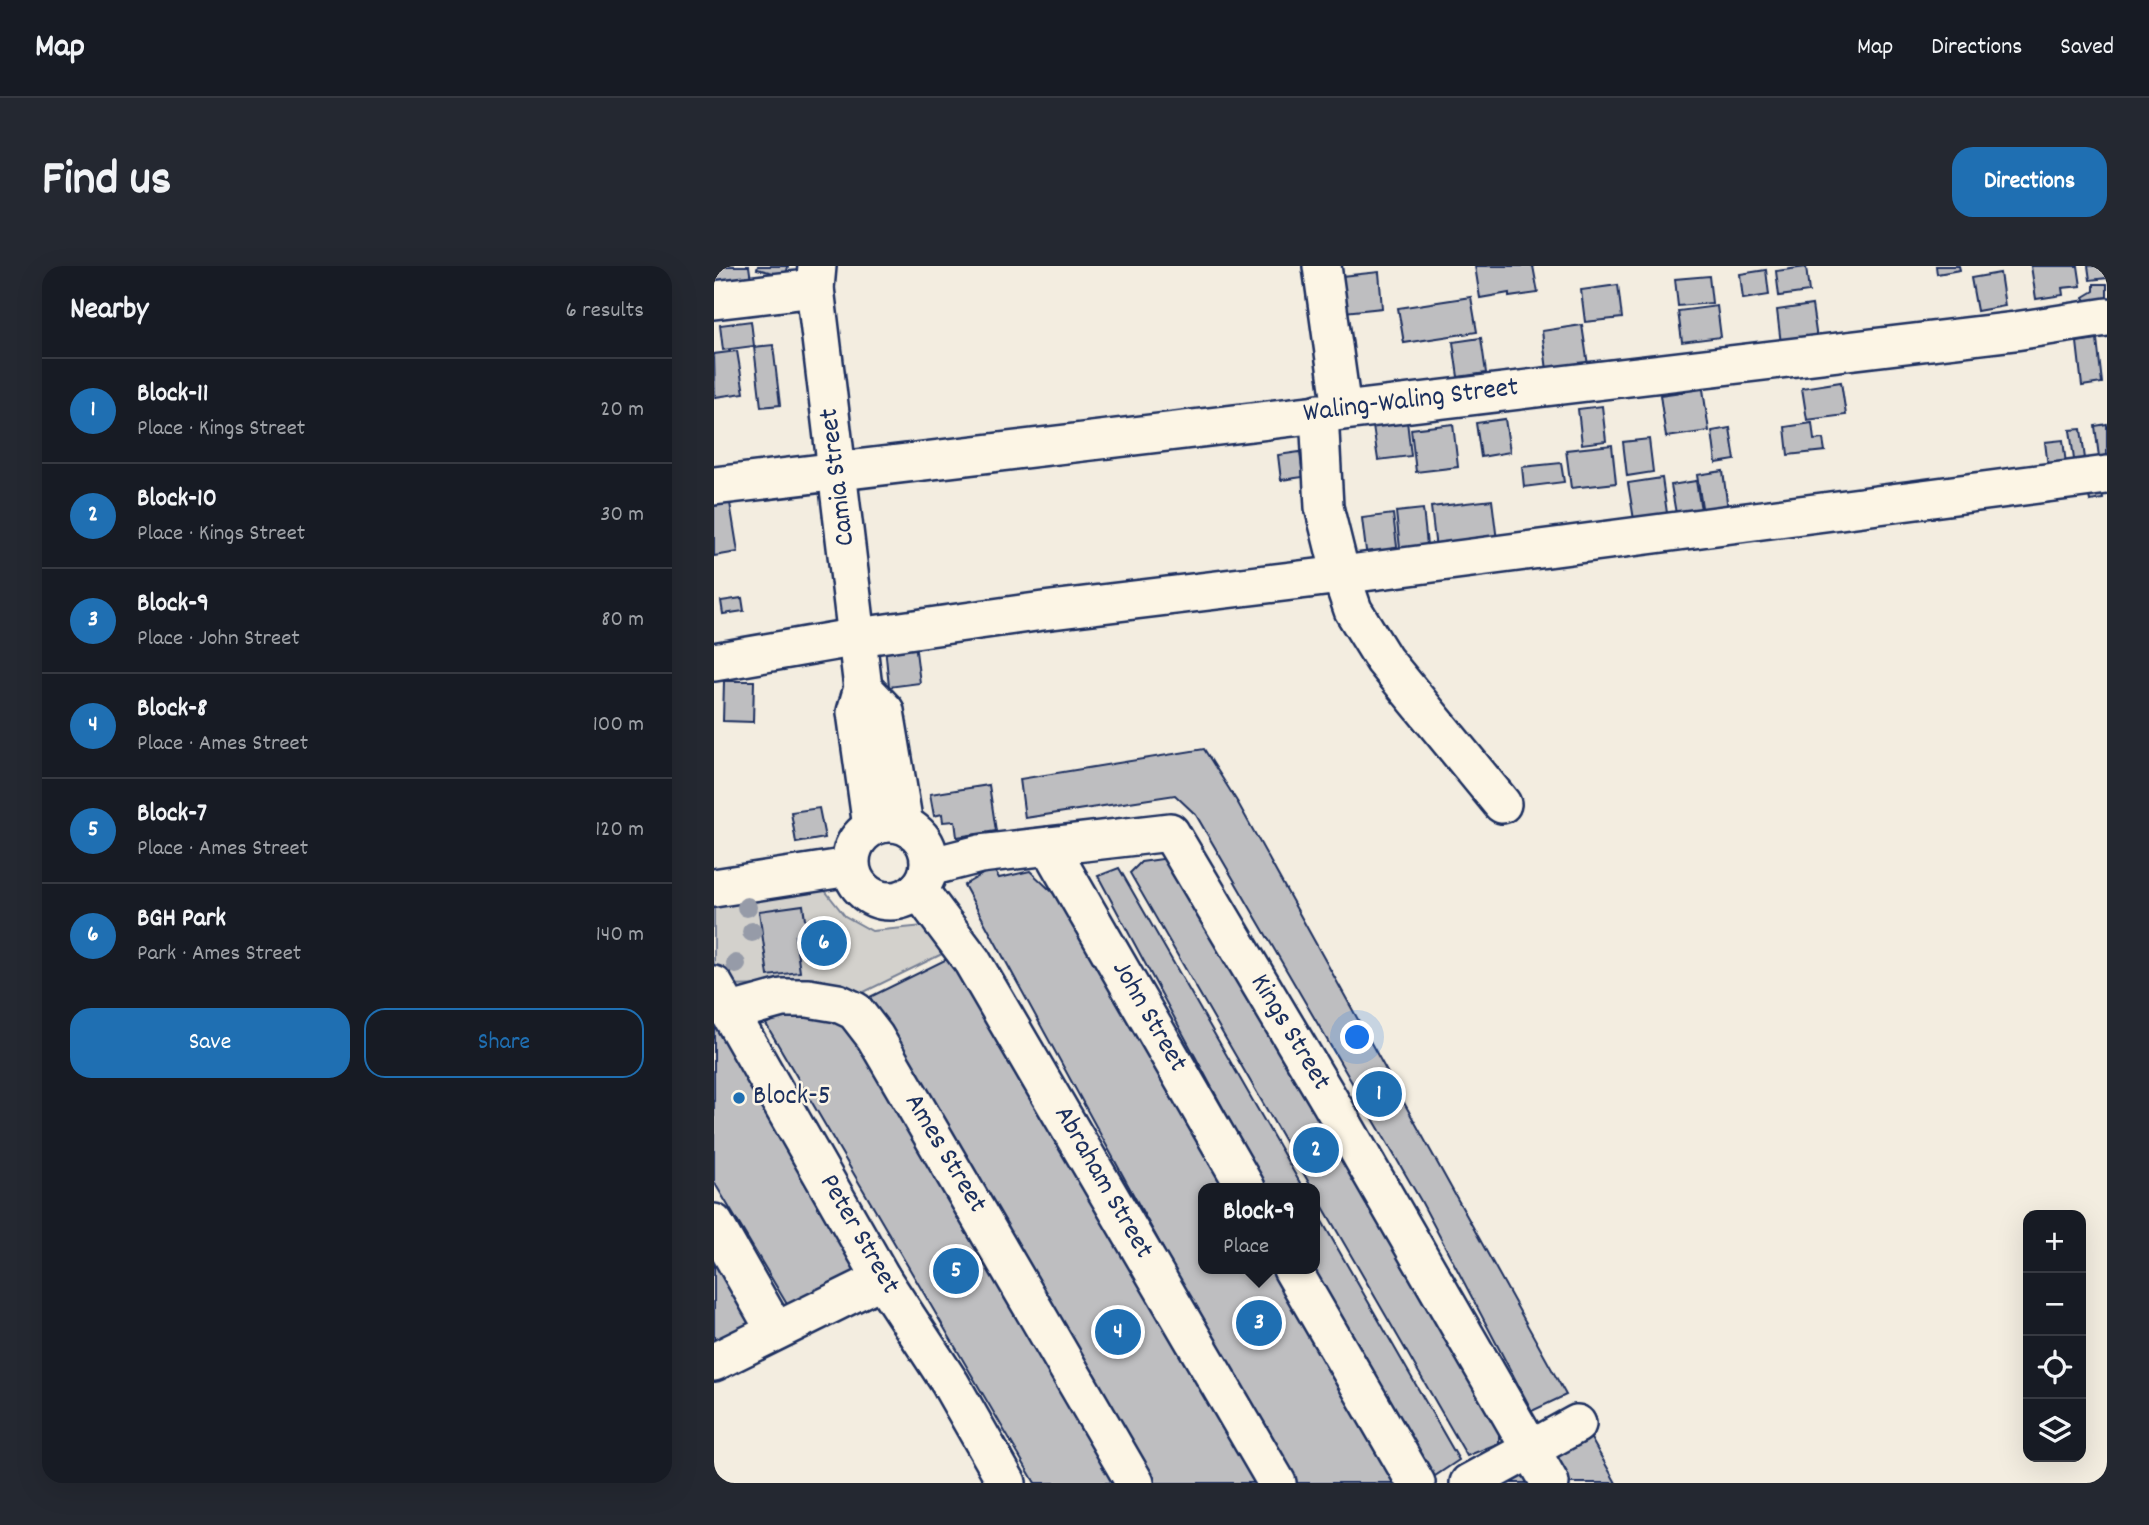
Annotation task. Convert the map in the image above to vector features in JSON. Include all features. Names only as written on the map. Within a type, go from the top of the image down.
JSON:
[{"type":"street","points":[[1322,266],[1330,412],[1324,507],[1340,575],[1353,610],[1384,660],[1502,804]]},
{"type":"street","points":[[714,300],[816,277]]},
{"type":"street","name":"Camia Street","points":[[816,277],[863,688],[856,712],[888,826]]},
{"type":"street","name":"Waling-Waling Street","points":[[714,486],[2015,331],[2107,317]]},
{"type":"street","points":[[714,662],[858,637],[1043,611],[2107,475]]},
{"type":"street","points":[[888,826],[915,832],[924,842],[929,854],[924,878],[908,897],[896,901],[884,901],[861,890],[850,867],[854,844],[862,834],[888,826]]},
{"type":"street","name":"Kings Street","points":[[924,878],[980,854],[1170,832],[1331,1103],[1550,1483]]},
{"type":"street","name":"John Street","points":[[1049,846],[1243,1183]]},
{"type":"street","points":[[714,888],[850,867]]},
{"type":"street","name":"Abraham Street","points":[[924,878],[1277,1483]]},
{"type":"street","name":"Peter Street","points":[[722,998],[882,1279],[950,1383],[1007,1483]]},
{"type":"street","name":"Ames Street","points":[[722,998],[808,998],[838,1003],[855,1010],[889,1061],[1135,1483]]},
{"type":"street","points":[[714,1223],[775,1330]]},
{"type":"street","points":[[1295,1274],[1416,1483]]},
{"type":"street","points":[[714,1362],[882,1279]]},
{"type":"street","points":[[1469,1483],[1577,1424]]},
{"type":"shaded area","points":[[819,883],[845,916],[872,931],[924,926],[942,954],[862,993],[827,984],[724,986],[714,969],[714,897]]},
{"type":"building","points":[[714,266],[749,266],[751,280],[714,285]]},
{"type":"building","points":[[758,266],[788,266],[786,276],[757,269]]},
{"type":"building","points":[[1475,266],[1533,266],[1538,293],[1509,297],[1509,293],[1480,298]]},
{"type":"building","points":[[1936,266],[1959,266],[1960,270],[1937,274]]},
{"type":"building","points":[[2031,266],[2078,266],[2081,286],[2062,288],[2063,295],[2036,299]]},
{"type":"building","points":[[2088,266],[2106,266],[2107,278],[2090,280]]},
{"type":"building","points":[[1806,267],[1809,292],[1779,296],[1776,271]]},
{"type":"building","points":[[1766,270],[1769,295],[1743,299],[1740,274]]},
{"type":"building","points":[[1379,272],[1382,308],[1335,313],[1332,277]]},
{"type":"building","points":[[2000,273],[2005,306],[1977,311],[1971,278]]},
{"type":"building","points":[[1709,276],[1712,303],[1678,306],[1675,279]]},
{"type":"building","points":[[2094,284],[2107,284],[2107,306],[2089,306],[2084,297],[2094,291]]},
{"type":"building","points":[[1618,285],[1622,318],[1585,322],[1581,290]]},
{"type":"building","points":[[1471,297],[1477,332],[1404,343],[1398,308]]},
{"type":"building","points":[[1812,305],[1817,339],[1781,344],[1777,310]]},
{"type":"building","points":[[1717,306],[1721,337],[1682,342],[1678,311]]},
{"type":"building","points":[[751,321],[754,346],[723,350],[720,325]]},
{"type":"building","points":[[1582,325],[1589,372],[1548,378],[1542,331]]},
{"type":"building","points":[[1481,338],[1486,373],[1458,377],[1453,342]]},
{"type":"building","points":[[2097,339],[2102,383],[2082,386],[2077,342]]},
{"type":"building","points":[[773,345],[780,405],[761,407],[754,347]]},
{"type":"building","points":[[737,351],[744,393],[715,397],[714,354]]},
{"type":"building","points":[[1841,382],[1846,415],[1807,420],[1802,388]]},
{"type":"building","points":[[1703,389],[1709,431],[1666,437],[1660,395]]},
{"type":"building","points":[[1602,406],[1606,441],[1582,444],[1578,409]]},
{"type":"building","points":[[1505,419],[1510,452],[1481,457],[1476,423]]},
{"type":"building","points":[[1407,421],[1411,456],[1378,460],[1373,426]]},
{"type":"building","points":[[1812,423],[1814,440],[1823,439],[1825,451],[1788,455],[1785,427]]},
{"type":"building","points":[[1453,424],[1458,467],[1416,472],[1411,429]]},
{"type":"building","points":[[2107,424],[2107,456],[2099,457],[2095,426]]},
{"type":"building","points":[[1730,428],[1735,460],[1716,463],[1712,431]]},
{"type":"building","points":[[2081,429],[2086,466],[2075,467],[2070,430]]},
{"type":"building","points":[[1649,439],[1653,472],[1627,476],[1623,442]]},
{"type":"building","points":[[2063,440],[2067,472],[2049,475],[2045,442]]},
{"type":"building","points":[[1612,445],[1616,483],[1571,488],[1566,450]]},
{"type":"building","points":[[1300,452],[1303,477],[1281,480],[1278,455]]},
{"type":"building","points":[[1561,463],[1564,482],[1524,487],[1522,467]]},
{"type":"building","points":[[1723,471],[1729,517],[1704,520],[1697,475]]},
{"type":"building","points":[[1662,478],[1669,527],[1636,532],[1628,483]]},
{"type":"building","points":[[2099,478],[2103,499],[2090,501],[2086,482]]},
{"type":"building","points":[[1696,481],[1703,521],[1678,525],[1671,485]]},
{"type":"building","points":[[1492,500],[1497,541],[1436,549],[1431,507]]},
{"type":"building","points":[[730,503],[738,552],[714,556],[714,506]]},
{"type":"building","points":[[1423,509],[1428,554],[1401,557],[1396,512]]},
{"type":"building","points":[[1393,514],[1398,555],[1367,559],[1362,518]]},
{"type":"building","points":[[742,598],[744,611],[723,614],[721,601]]},
{"type":"building","points":[[915,643],[920,683],[889,687],[885,646]]},
{"type":"building","points":[[724,681],[754,681],[753,722],[723,721]]},
{"type":"building","points":[[1204,749],[1238,803],[1566,1395],[1532,1411],[1421,1201],[1196,815],[1175,795],[1025,818],[1020,779]]},
{"type":"building","points":[[989,785],[996,831],[957,837],[955,821],[943,822],[942,814],[934,816],[930,794]]},
{"type":"building","points":[[819,808],[825,838],[796,843],[791,812]]},
{"type":"building","points":[[1176,857],[1499,1427],[1499,1443],[1467,1456],[1320,1202],[1320,1183],[1309,1183],[1130,873],[1141,862]]},
{"type":"building","points":[[993,868],[999,878],[1030,871],[1082,920],[1236,1183],[1198,1183],[1198,1274],[1287,1274],[1404,1483],[1291,1483],[964,885]]},
{"type":"building","points":[[1119,868],[1300,1183],[1263,1183],[1098,876]]},
{"type":"building","points":[[803,905],[807,935],[795,936],[800,972],[768,976],[759,911]]},
{"type":"building","points":[[951,957],[1265,1483],[1148,1483],[870,997]]},
{"type":"building","points":[[789,1011],[842,1015],[1124,1483],[1035,1483],[766,1024]]},
{"type":"building","name":"Block-5","points":[[714,1014],[871,1276],[794,1316],[714,1182]]},
{"type":"building","points":[[1320,1218],[1459,1460],[1426,1482],[1313,1274],[1320,1274]]},
{"type":"building","points":[[714,1249],[763,1328],[714,1353]]},
{"type":"building","points":[[1589,1435],[1616,1483],[1563,1483],[1548,1459]]},
{"type":"building","points":[[1521,1471],[1528,1483],[1502,1483]]},
{"type":"place","name":"BGH Park","points":[[824,943]]},
{"type":"place","name":"Block-11","points":[[1379,1094]]},
{"type":"place","name":"Block-5","points":[[739,1098]]},
{"type":"place","name":"Block-10","points":[[1316,1150]]},
{"type":"place","name":"Block-7","points":[[956,1271]]},
{"type":"place","name":"Block-9","points":[[1259,1323]]},
{"type":"place","name":"Block-8","points":[[1118,1332]]}]
